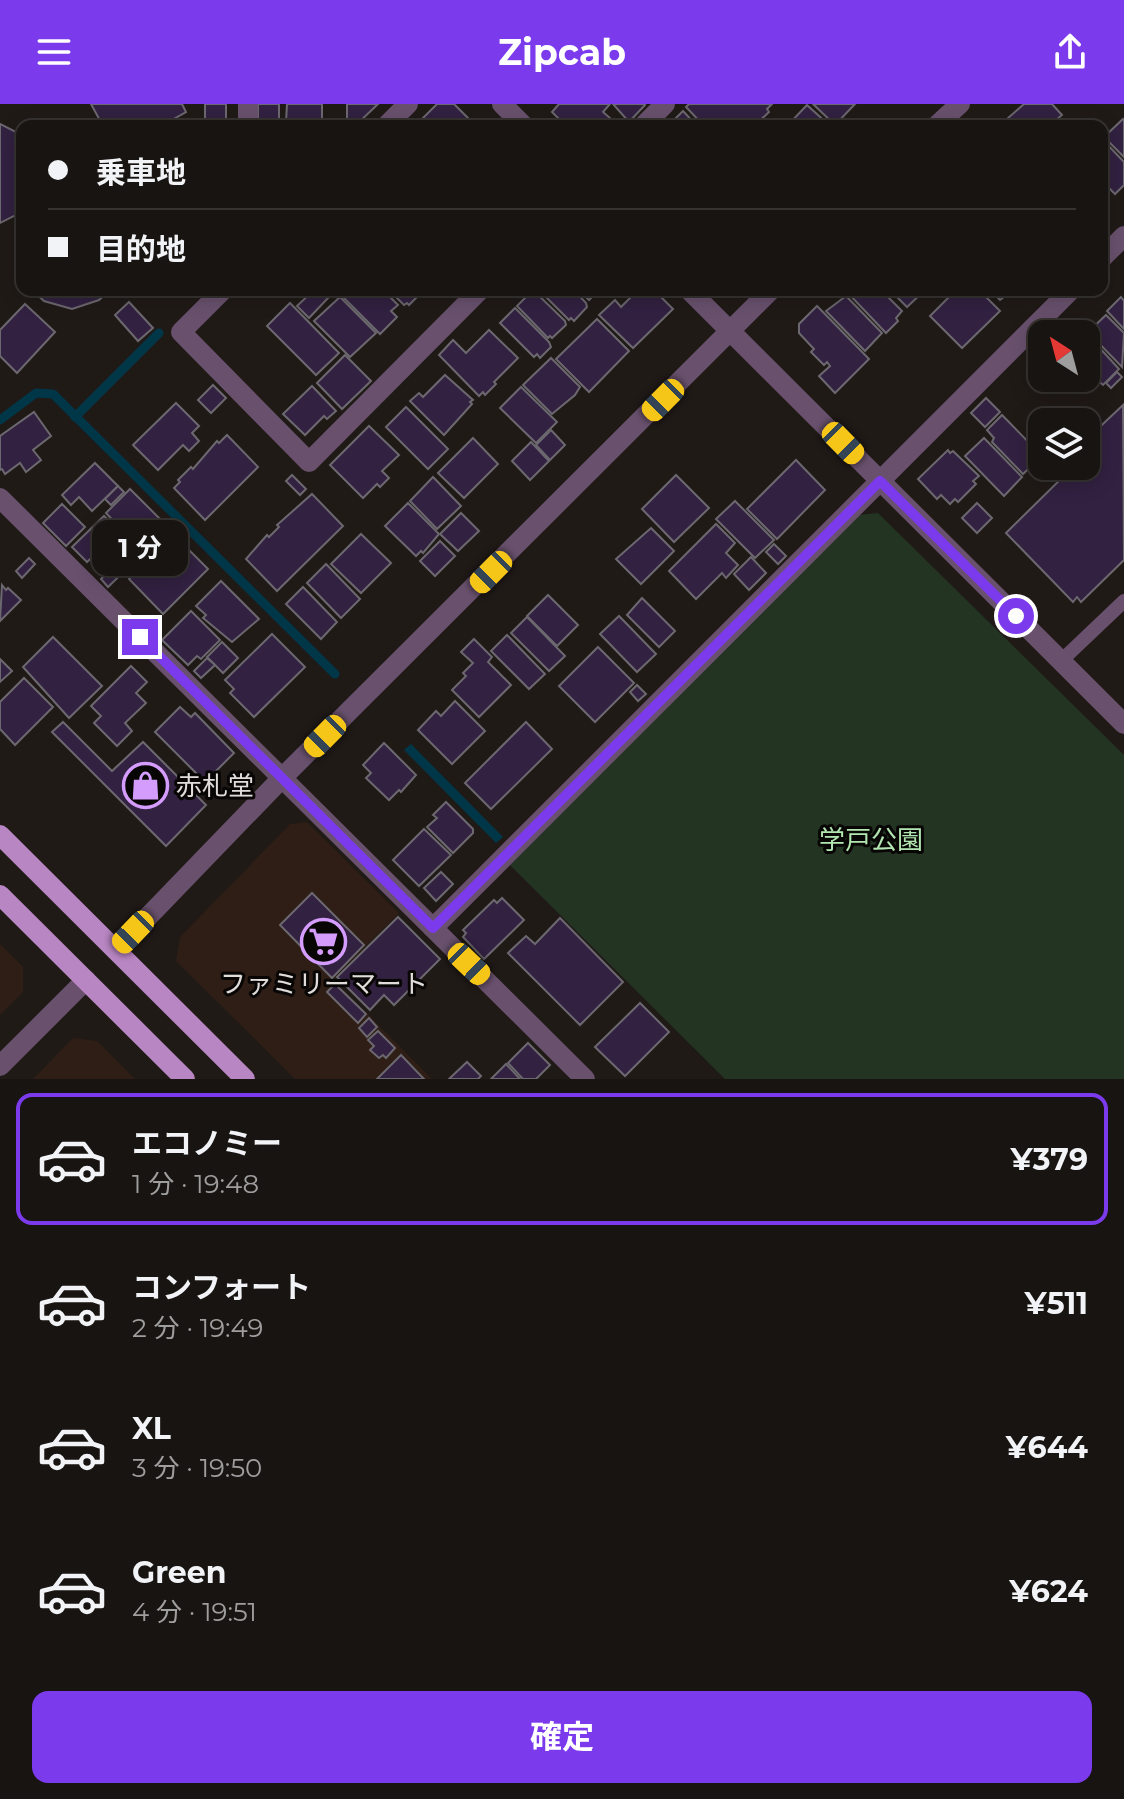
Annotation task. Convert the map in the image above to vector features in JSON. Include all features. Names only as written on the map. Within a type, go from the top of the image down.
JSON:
[{"type":"main road","points":[[0,835],[245,1079]]},
{"type":"main road","points":[[0,895],[185,1079]]},
{"type":"street","points":[[392,120],[408,104]]},
{"type":"street","points":[[502,104],[518,120]]},
{"type":"street","points":[[649,120],[665,104]]},
{"type":"street","points":[[943,120],[960,104]]},
{"type":"street","points":[[1108,252],[1124,236]]},
{"type":"street","points":[[217,296],[181,332],[309,462],[474,296]]},
{"type":"street","points":[[695,296],[1124,724]]},
{"type":"street","points":[[116,950],[282,778],[765,296]]},
{"type":"street","points":[[433,928],[1065,296]]},
{"type":"street","points":[[0,498],[585,1079]]},
{"type":"street","points":[[0,1066],[86,980]]},
{"type":"lane","points":[[1061,661],[1124,601]]},
{"type":"shaded area","points":[[307,822],[399,913],[333,979],[432,1079],[295,1079],[176,961],[180,937],[290,824]]},
{"type":"shaded area","points":[[0,944],[23,967],[23,992],[0,1015]]},
{"type":"shaded area","points":[[73,1038],[97,1041],[135,1079],[33,1079]]},
{"type":"green space","name":"学戸公園","points":[[878,513],[1124,755],[1124,1079],[725,1079],[510,865],[858,515]]},
{"type":"water","points":[[411,744],[503,837],[496,843],[404,750]]},
{"type":"building","points":[[91,104],[182,104],[186,112],[172,120],[100,120]]},
{"type":"building","points":[[205,104],[226,104],[226,120],[205,120]]},
{"type":"building","points":[[258,104],[279,104],[279,120],[258,120]]},
{"type":"building","points":[[287,104],[322,104],[322,120],[286,120]]},
{"type":"building","points":[[347,104],[378,104],[361,120],[347,120]]},
{"type":"building","points":[[437,104],[454,104],[470,120],[421,120]]},
{"type":"building","points":[[559,104],[610,104],[603,112],[611,119],[560,120],[552,112]]},
{"type":"building","points":[[613,104],[645,105],[631,120],[627,120]]},
{"type":"building","points":[[689,104],[772,104],[760,120],[698,120],[686,107]]},
{"type":"building","points":[[813,104],[855,104],[840,120],[830,120]]},
{"type":"building","points":[[1024,104],[1052,104],[1062,115],[1056,120],[1006,120]]},
{"type":"building","points":[[807,105],[823,120],[793,120]]},
{"type":"building","points":[[683,111],[691,120],[674,120]]},
{"type":"building","points":[[1124,120],[1124,157],[1108,141],[1108,133]]},
{"type":"building","points":[[0,124],[16,132],[16,215],[0,223]]},
{"type":"building","points":[[1108,145],[1124,162],[1124,185],[1115,194],[1108,187]]},
{"type":"building","points":[[39,296],[103,296],[72,309],[44,301]]},
{"type":"building","points":[[308,296],[329,297],[309,318],[297,306]]},
{"type":"building","points":[[389,296],[398,305],[391,311],[397,317],[380,334],[343,297]]},
{"type":"building","points":[[395,296],[418,296],[409,305],[404,305]]},
{"type":"building","points":[[527,296],[539,296],[566,325],[548,338],[517,306]]},
{"type":"building","points":[[545,296],[580,296],[587,307],[574,321],[569,320]]},
{"type":"building","points":[[632,296],[660,296],[673,309],[633,348],[599,315],[615,300],[621,307]]},
{"type":"building","points":[[846,296],[882,333],[865,351],[826,311]]},
{"type":"building","points":[[851,296],[887,296],[902,311],[896,318],[898,321],[886,333]]},
{"type":"building","points":[[896,296],[919,296],[907,307]]},
{"type":"building","points":[[950,296],[985,296],[1000,311],[962,348],[930,316]]},
{"type":"building","points":[[340,297],[376,333],[350,357],[314,321]]},
{"type":"building","points":[[1121,297],[1124,301],[1124,329],[1107,311]]},
{"type":"building","points":[[129,302],[153,328],[138,341],[115,315]]},
{"type":"building","points":[[290,303],[339,353],[316,375],[267,326]]},
{"type":"building","points":[[25,304],[55,332],[17,373],[0,356],[0,330]]},
{"type":"building","points":[[817,306],[869,359],[835,393],[819,376],[830,366],[827,362],[824,365],[811,352],[814,349],[799,333],[799,324]]},
{"type":"building","points":[[515,308],[549,342],[551,347],[540,358],[537,354],[534,357],[500,323]]},
{"type":"building","points":[[1106,315],[1124,333],[1122,367],[1100,344],[1100,321]]},
{"type":"building","points":[[597,319],[629,351],[589,392],[556,359]]},
{"type":"building","points":[[489,330],[518,358],[485,395],[483,392],[479,396],[439,355],[453,340],[466,353]]},
{"type":"building","points":[[1100,348],[1119,369],[1103,385],[1100,382]]},
{"type":"building","points":[[345,355],[371,381],[342,409],[317,383]]},
{"type":"building","points":[[551,358],[580,387],[552,414],[523,385]]},
{"type":"building","points":[[1117,372],[1122,377],[1111,388],[1106,383]]},
{"type":"building","points":[[445,375],[473,400],[444,435],[410,401],[419,393],[423,397]]},
{"type":"building","points":[[213,385],[226,398],[211,413],[198,400]]},
{"type":"building","points":[[312,386],[336,411],[327,419],[324,416],[305,435],[283,414]]},
{"type":"building","points":[[521,387],[557,422],[536,443],[500,408]]},
{"type":"building","points":[[986,398],[1000,412],[985,427],[971,413]]},
{"type":"building","points":[[176,403],[199,426],[192,433],[199,441],[189,451],[183,445],[158,470],[133,445]]},
{"type":"building","points":[[1123,405],[1124,560],[1081,602],[1077,597],[1073,602],[1006,533],[1060,480],[1100,480],[1100,427]]},
{"type":"building","points":[[406,407],[448,449],[428,469],[386,427]]},
{"type":"building","points":[[34,412],[51,436],[33,450],[41,460],[26,472],[20,463],[5,474],[0,470],[0,436]]},
{"type":"building","points":[[1002,415],[1028,442],[1028,469],[1023,474],[992,442],[994,438],[987,430]]},
{"type":"building","points":[[369,426],[399,455],[382,471],[389,478],[380,487],[377,484],[363,498],[330,465]]},
{"type":"building","points":[[551,430],[565,445],[550,460],[536,445]]},
{"type":"building","points":[[227,435],[258,467],[205,520],[174,488],[180,482],[178,480],[191,467],[193,469],[217,441],[219,443]]},
{"type":"building","points":[[473,438],[498,464],[464,498],[438,473]]},
{"type":"building","points":[[984,438],[1022,477],[1004,496],[965,456]]},
{"type":"building","points":[[531,442],[549,461],[530,480],[512,461]]},
{"type":"building","points":[[948,450],[950,453],[953,451],[979,476],[973,481],[976,484],[958,502],[955,499],[950,504],[941,495],[937,499],[918,479]]},
{"type":"building","points":[[796,460],[825,490],[777,539],[747,509]]},
{"type":"building","points":[[95,463],[118,486],[92,511],[79,497],[71,505],[62,495]]},
{"type":"building","points":[[292,475],[306,489],[300,495],[286,481]]},
{"type":"building","points":[[676,475],[709,508],[674,542],[642,509]]},
{"type":"building","points":[[433,477],[461,506],[437,529],[410,501]]},
{"type":"building","points":[[118,486],[124,492],[111,505],[105,499]]},
{"type":"building","points":[[130,489],[160,519],[145,534],[141,530],[131,540],[106,513]]},
{"type":"building","points":[[312,494],[343,526],[277,591],[246,559],[267,535],[269,537],[279,527],[277,525]]},
{"type":"building","points":[[735,501],[774,540],[755,558],[716,519]]},
{"type":"building","points":[[408,503],[439,534],[423,553],[421,551],[416,556],[385,526]]},
{"type":"building","points":[[977,503],[992,518],[977,533],[962,518]]},
{"type":"building","points":[[62,504],[85,527],[66,546],[43,523]]},
{"type":"building","points":[[461,513],[479,531],[458,551],[440,534]]},
{"type":"building","points":[[104,516],[130,542],[114,557],[111,554],[106,560],[98,552],[87,562],[72,547]]},
{"type":"building","points":[[716,524],[735,543],[726,553],[738,565],[726,578],[722,573],[696,599],[669,571]]},
{"type":"building","points":[[651,528],[674,551],[641,584],[616,559]]},
{"type":"building","points":[[361,534],[391,563],[361,593],[331,564]]},
{"type":"building","points":[[174,535],[208,569],[163,614],[129,579],[137,571],[135,569]]},
{"type":"building","points":[[440,541],[455,556],[435,576],[420,561]]},
{"type":"building","points":[[774,544],[786,556],[778,564],[766,552]]},
{"type":"building","points":[[132,548],[140,556],[108,587],[101,579]]},
{"type":"building","points":[[751,557],[766,573],[749,590],[734,574]]},
{"type":"building","points":[[29,558],[35,564],[22,578],[16,571]]},
{"type":"building","points":[[326,564],[360,599],[341,618],[307,583]]},
{"type":"building","points":[[221,581],[259,619],[232,642],[203,618],[206,615],[196,606]]},
{"type":"building","points":[[2,585],[21,600],[0,621]]},
{"type":"building","points":[[303,587],[337,622],[321,639],[286,604]]},
{"type":"building","points":[[548,595],[578,625],[557,646],[527,616]]},
{"type":"building","points":[[642,598],[675,631],[659,647],[627,615]]},
{"type":"building","points":[[191,611],[220,640],[201,659],[197,656],[188,665],[162,640]]},
{"type":"building","points":[[619,616],[656,654],[637,672],[600,634]]},
{"type":"building","points":[[527,617],[565,656],[549,671],[511,633]]},
{"type":"building","points":[[272,634],[305,667],[254,717],[230,693],[234,689],[225,680]]},
{"type":"building","points":[[507,635],[545,674],[529,689],[491,651]]},
{"type":"building","points":[[53,637],[102,686],[69,718],[23,667]]},
{"type":"building","points":[[474,639],[492,657],[488,662],[511,685],[479,717],[452,690],[466,676],[463,673],[473,663],[461,652]]},
{"type":"building","points":[[222,642],[238,658],[223,673],[207,657]]},
{"type":"building","points":[[598,647],[634,683],[595,722],[559,686]]},
{"type":"building","points":[[207,658],[215,665],[201,678],[194,671]]},
{"type":"building","points":[[0,659],[12,671],[0,682]]},
{"type":"building","points":[[131,666],[147,682],[136,693],[146,703],[125,723],[132,731],[117,746],[94,723],[101,716],[91,706]]},
{"type":"building","points":[[24,678],[53,707],[15,745],[0,729],[0,702]]},
{"type":"building","points":[[637,685],[646,694],[638,701],[630,692]]},
{"type":"building","points":[[455,701],[485,731],[452,764],[418,730],[436,711],[441,716]]},
{"type":"building","points":[[180,707],[191,717],[195,713],[234,753],[205,782],[155,732]]},
{"type":"building","points":[[63,722],[112,771],[143,742],[206,805],[166,846],[52,732]]},
{"type":"building","points":[[526,722],[552,749],[491,809],[465,783]]},
{"type":"building","points":[[384,743],[416,775],[389,800],[366,778],[371,773],[363,765]]},
{"type":"building","points":[[446,802],[473,829],[473,833],[453,853],[427,827],[437,818],[433,815]]},
{"type":"building","points":[[424,829],[451,855],[419,886],[393,860]]},
{"type":"building","points":[[441,872],[453,884],[436,901],[424,888]]},
{"type":"building","points":[[312,893],[364,945],[332,978],[280,925]]},
{"type":"building","points":[[502,898],[524,920],[484,959],[463,937],[466,933],[463,930],[494,900],[497,903]]},
{"type":"building","points":[[398,917],[440,959],[394,1005],[384,995],[370,1010],[337,977]]},
{"type":"building","points":[[560,918],[623,982],[580,1025],[508,953],[526,936],[535,944]]},
{"type":"building","points":[[335,984],[366,1014],[358,1023],[327,992]]},
{"type":"building","points":[[640,1003],[669,1032],[625,1076],[595,1047]]},
{"type":"building","points":[[369,1018],[377,1027],[367,1037],[359,1028]]},
{"type":"building","points":[[378,1031],[395,1048],[386,1058],[383,1055],[379,1058],[370,1050],[374,1046],[368,1040]]},
{"type":"building","points":[[528,1043],[550,1065],[536,1079],[523,1079],[508,1063]]},
{"type":"building","points":[[401,1055],[424,1079],[377,1079]]},
{"type":"building","points":[[467,1062],[481,1076],[478,1079],[449,1079]]},
{"type":"building","points":[[506,1064],[520,1079],[491,1079]]},
{"type":"waterway","points":[[75,417],[159,333]]},
{"type":"waterway","points":[[0,420],[36,393],[53,394],[335,674]]},
{"type":"place","name":"赤札堂","points":[[145,786]]},
{"type":"place","name":"ファミリーマート","points":[[324,941]]},
{"type":"route","points":[[140,637],[433,928],[880,481],[1016,616]]}]
